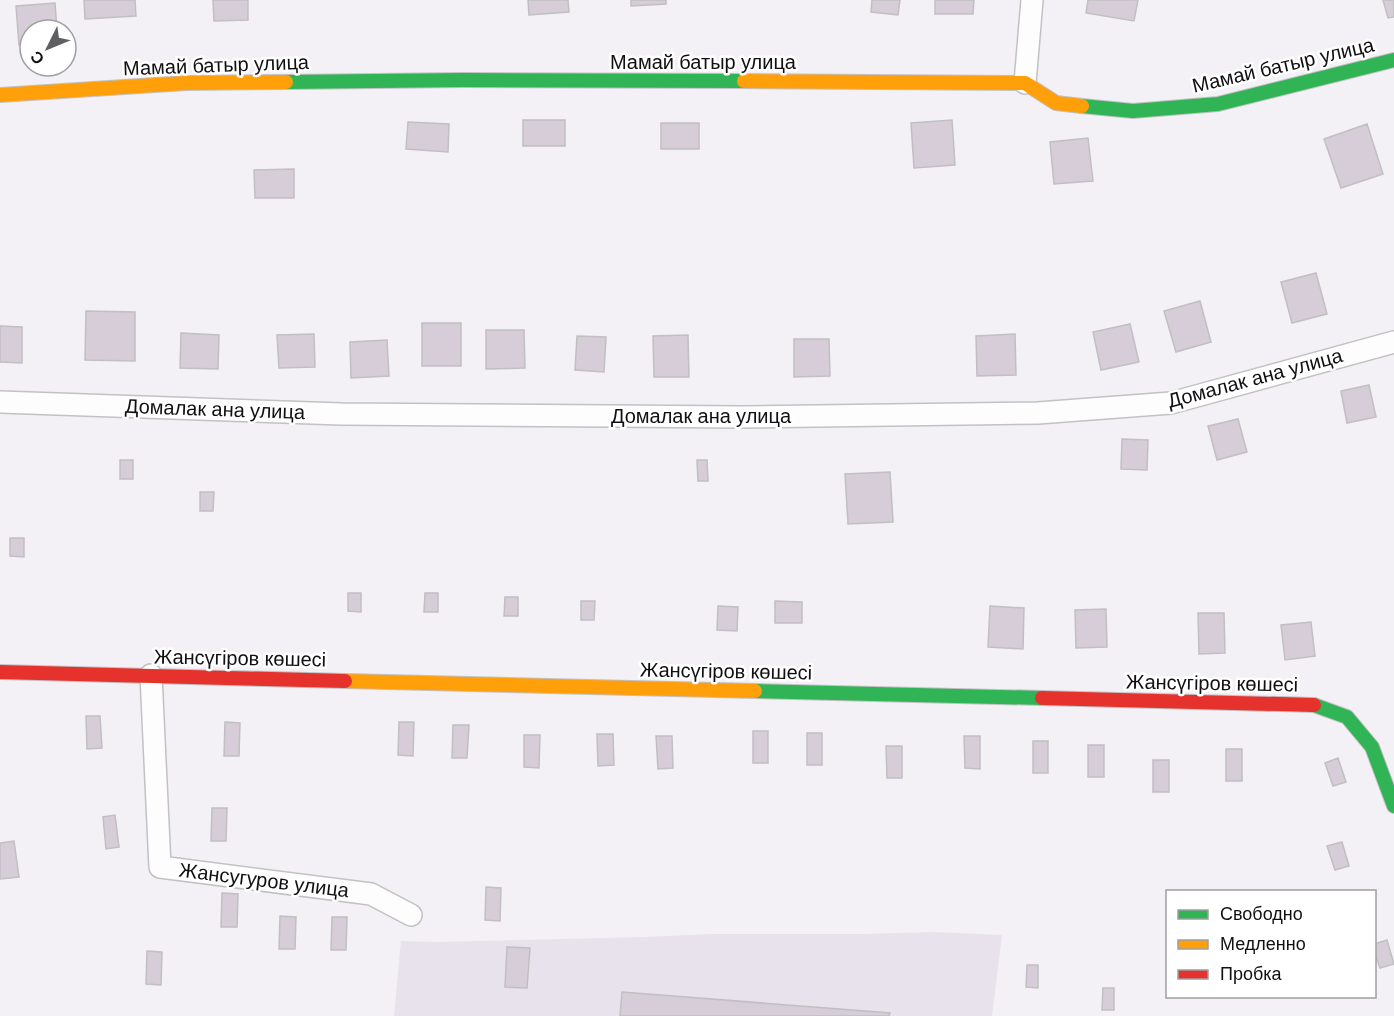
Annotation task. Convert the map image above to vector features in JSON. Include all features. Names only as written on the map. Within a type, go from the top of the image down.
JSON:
[{"type":"street","points":[[1026,83],[1032,0]]},
{"type":"street","name":"Мамай батыр улица","points":[[0,95],[186,83],[452,80],[1026,83],[1056,103],[1133,111],[1218,104],[1394,60]]},
{"type":"street","name":"Домалак ана улица","points":[[0,402],[342,414],[742,417],[1038,413],[1171,403],[1394,342]]},
{"type":"street","name":"Жансүгіров көшесі","points":[[0,672],[1315,705],[1347,717],[1372,747],[1394,806]]},
{"type":"street","name":"Жансугуров улица","points":[[151,675],[160,867],[370,894],[411,915]]},
{"type":"shaded area","points":[[932,932],[1002,935],[992,1016],[394,1016],[401,941]]},
{"type":"building","points":[[84,0],[135,0],[136,16],[85,19]]},
{"type":"building","points":[[213,0],[248,0],[248,20],[214,21]]},
{"type":"building","points":[[528,0],[568,0],[569,12],[529,15]]},
{"type":"building","points":[[631,0],[666,0],[666,4],[631,6]]},
{"type":"building","points":[[872,0],[900,0],[898,15],[871,12]]},
{"type":"building","points":[[935,0],[974,0],[973,14],[935,14]]},
{"type":"building","points":[[1088,0],[1138,0],[1134,21],[1086,13]]},
{"type":"building","points":[[1383,0],[1394,0],[1394,17],[1388,18]]},
{"type":"building","points":[[55,3],[56,18],[18,18],[18,32],[16,6]]},
{"type":"building","points":[[523,120],[565,120],[565,146],[523,146]]},
{"type":"building","points":[[952,120],[955,165],[914,168],[911,123]]},
{"type":"building","points":[[408,122],[449,124],[448,152],[406,149]]},
{"type":"building","points":[[661,123],[699,123],[699,149],[661,149]]},
{"type":"building","points":[[1367,124],[1383,174],[1341,188],[1324,139]]},
{"type":"building","points":[[1088,138],[1093,181],[1054,184],[1050,142]]},
{"type":"building","points":[[294,169],[294,198],[255,198],[254,170]]},
{"type":"building","points":[[1316,273],[1327,314],[1292,323],[1281,282]]},
{"type":"building","points":[[1200,301],[1211,342],[1176,352],[1164,311]]},
{"type":"building","points":[[86,311],[135,312],[135,361],[85,360]]},
{"type":"building","points":[[422,323],[461,323],[461,366],[422,366]]},
{"type":"building","points":[[1130,324],[1139,362],[1101,370],[1093,332]]},
{"type":"building","points":[[0,326],[22,327],[22,363],[0,362]]},
{"type":"building","points":[[486,330],[524,330],[525,368],[486,369]]},
{"type":"building","points":[[181,333],[219,335],[218,369],[180,368]]},
{"type":"building","points":[[314,334],[315,367],[279,368],[277,335]]},
{"type":"building","points":[[1015,334],[1016,375],[977,376],[976,336]]},
{"type":"building","points":[[688,335],[689,377],[654,377],[653,336]]},
{"type":"building","points":[[577,336],[606,337],[604,372],[575,370]]},
{"type":"building","points":[[794,339],[829,339],[830,376],[794,377]]},
{"type":"building","points":[[387,340],[389,376],[351,378],[350,342]]},
{"type":"building","points":[[1369,385],[1376,417],[1347,423],[1341,391]]},
{"type":"building","points":[[1238,419],[1247,452],[1217,460],[1208,426]]},
{"type":"building","points":[[1122,439],[1148,440],[1147,470],[1121,469]]},
{"type":"building","points":[[120,460],[133,460],[133,479],[120,479]]},
{"type":"building","points":[[697,460],[707,460],[708,481],[698,481]]},
{"type":"building","points":[[890,472],[893,522],[848,524],[845,474]]},
{"type":"building","points":[[200,492],[214,492],[213,511],[200,511]]},
{"type":"building","points":[[10,538],[24,538],[24,557],[10,556]]},
{"type":"building","points":[[348,593],[361,593],[361,612],[348,611]]},
{"type":"building","points":[[425,593],[438,593],[438,612],[424,612]]},
{"type":"building","points":[[505,597],[518,597],[518,616],[504,616]]},
{"type":"building","points":[[581,601],[595,601],[594,620],[581,620]]},
{"type":"building","points":[[775,601],[802,602],[802,623],[775,623]]},
{"type":"building","points":[[718,606],[738,607],[737,631],[717,630]]},
{"type":"building","points":[[990,606],[1024,608],[1023,649],[988,647]]},
{"type":"building","points":[[1106,609],[1107,647],[1076,648],[1075,610]]},
{"type":"building","points":[[1198,613],[1224,613],[1225,653],[1199,654]]},
{"type":"building","points":[[1311,622],[1315,656],[1285,660],[1281,625]]},
{"type":"building","points":[[86,716],[100,716],[102,748],[87,749]]},
{"type":"building","points":[[225,722],[240,723],[239,756],[224,756]]},
{"type":"building","points":[[399,722],[414,722],[413,756],[398,755]]},
{"type":"building","points":[[453,725],[469,725],[467,758],[452,758]]},
{"type":"building","points":[[753,731],[768,731],[768,763],[753,763]]},
{"type":"building","points":[[807,733],[822,733],[822,765],[807,765]]},
{"type":"building","points":[[597,734],[613,734],[614,765],[598,766]]},
{"type":"building","points":[[524,735],[540,735],[539,768],[524,767]]},
{"type":"building","points":[[656,736],[672,736],[673,768],[658,769]]},
{"type":"building","points":[[964,736],[980,736],[980,769],[965,768]]},
{"type":"building","points":[[1033,741],[1048,741],[1048,773],[1033,773]]},
{"type":"building","points":[[1088,745],[1104,745],[1104,777],[1088,777]]},
{"type":"building","points":[[886,746],[902,746],[902,778],[887,778]]},
{"type":"building","points":[[1226,749],[1242,749],[1242,781],[1226,781]]},
{"type":"building","points":[[1338,758],[1346,782],[1333,786],[1325,763]]},
{"type":"building","points":[[1153,760],[1169,760],[1169,792],[1153,792]]},
{"type":"building","points":[[212,808],[227,808],[226,841],[211,841]]},
{"type":"building","points":[[115,815],[119,847],[106,849],[103,817]]},
{"type":"building","points":[[14,841],[19,877],[0,879],[0,843]]},
{"type":"building","points":[[1342,842],[1349,866],[1335,870],[1327,846]]},
{"type":"building","points":[[486,887],[501,888],[500,921],[485,920]]},
{"type":"building","points":[[222,893],[238,894],[237,927],[221,927]]},
{"type":"building","points":[[280,916],[296,917],[295,949],[279,949]]},
{"type":"building","points":[[332,917],[347,917],[346,950],[331,950]]},
{"type":"building","points":[[1387,940],[1394,964],[1380,968],[1376,957],[1376,943]]},
{"type":"building","points":[[507,947],[530,948],[527,988],[505,987]]},
{"type":"building","points":[[147,951],[162,952],[161,985],[146,984]]},
{"type":"building","points":[[1027,965],[1038,965],[1038,988],[1026,987]]},
{"type":"building","points":[[1103,988],[1114,988],[1114,1010],[1102,1010]]},
{"type":"building","points":[[622,992],[890,1013],[889,1016],[620,1016]]},
{"type":"traffic: fast","points":[[1082,106],[1133,111],[1218,104],[1394,60]]},
{"type":"traffic: fast","points":[[286,82],[744,81]]},
{"type":"traffic: fast","points":[[755,691],[1042,698]]},
{"type":"traffic: fast","points":[[1314,705],[1347,717],[1372,747],[1394,806]]},
{"type":"traffic: slow","points":[[744,81],[1025,83],[1056,103],[1082,106]]},
{"type":"traffic: slow","points":[[0,95],[186,83],[286,82]]},
{"type":"traffic: slow","points":[[345,681],[755,691]]},
{"type":"traffic: jam","points":[[0,672],[345,681]]},
{"type":"traffic: jam","points":[[1042,698],[1314,705]]}]
